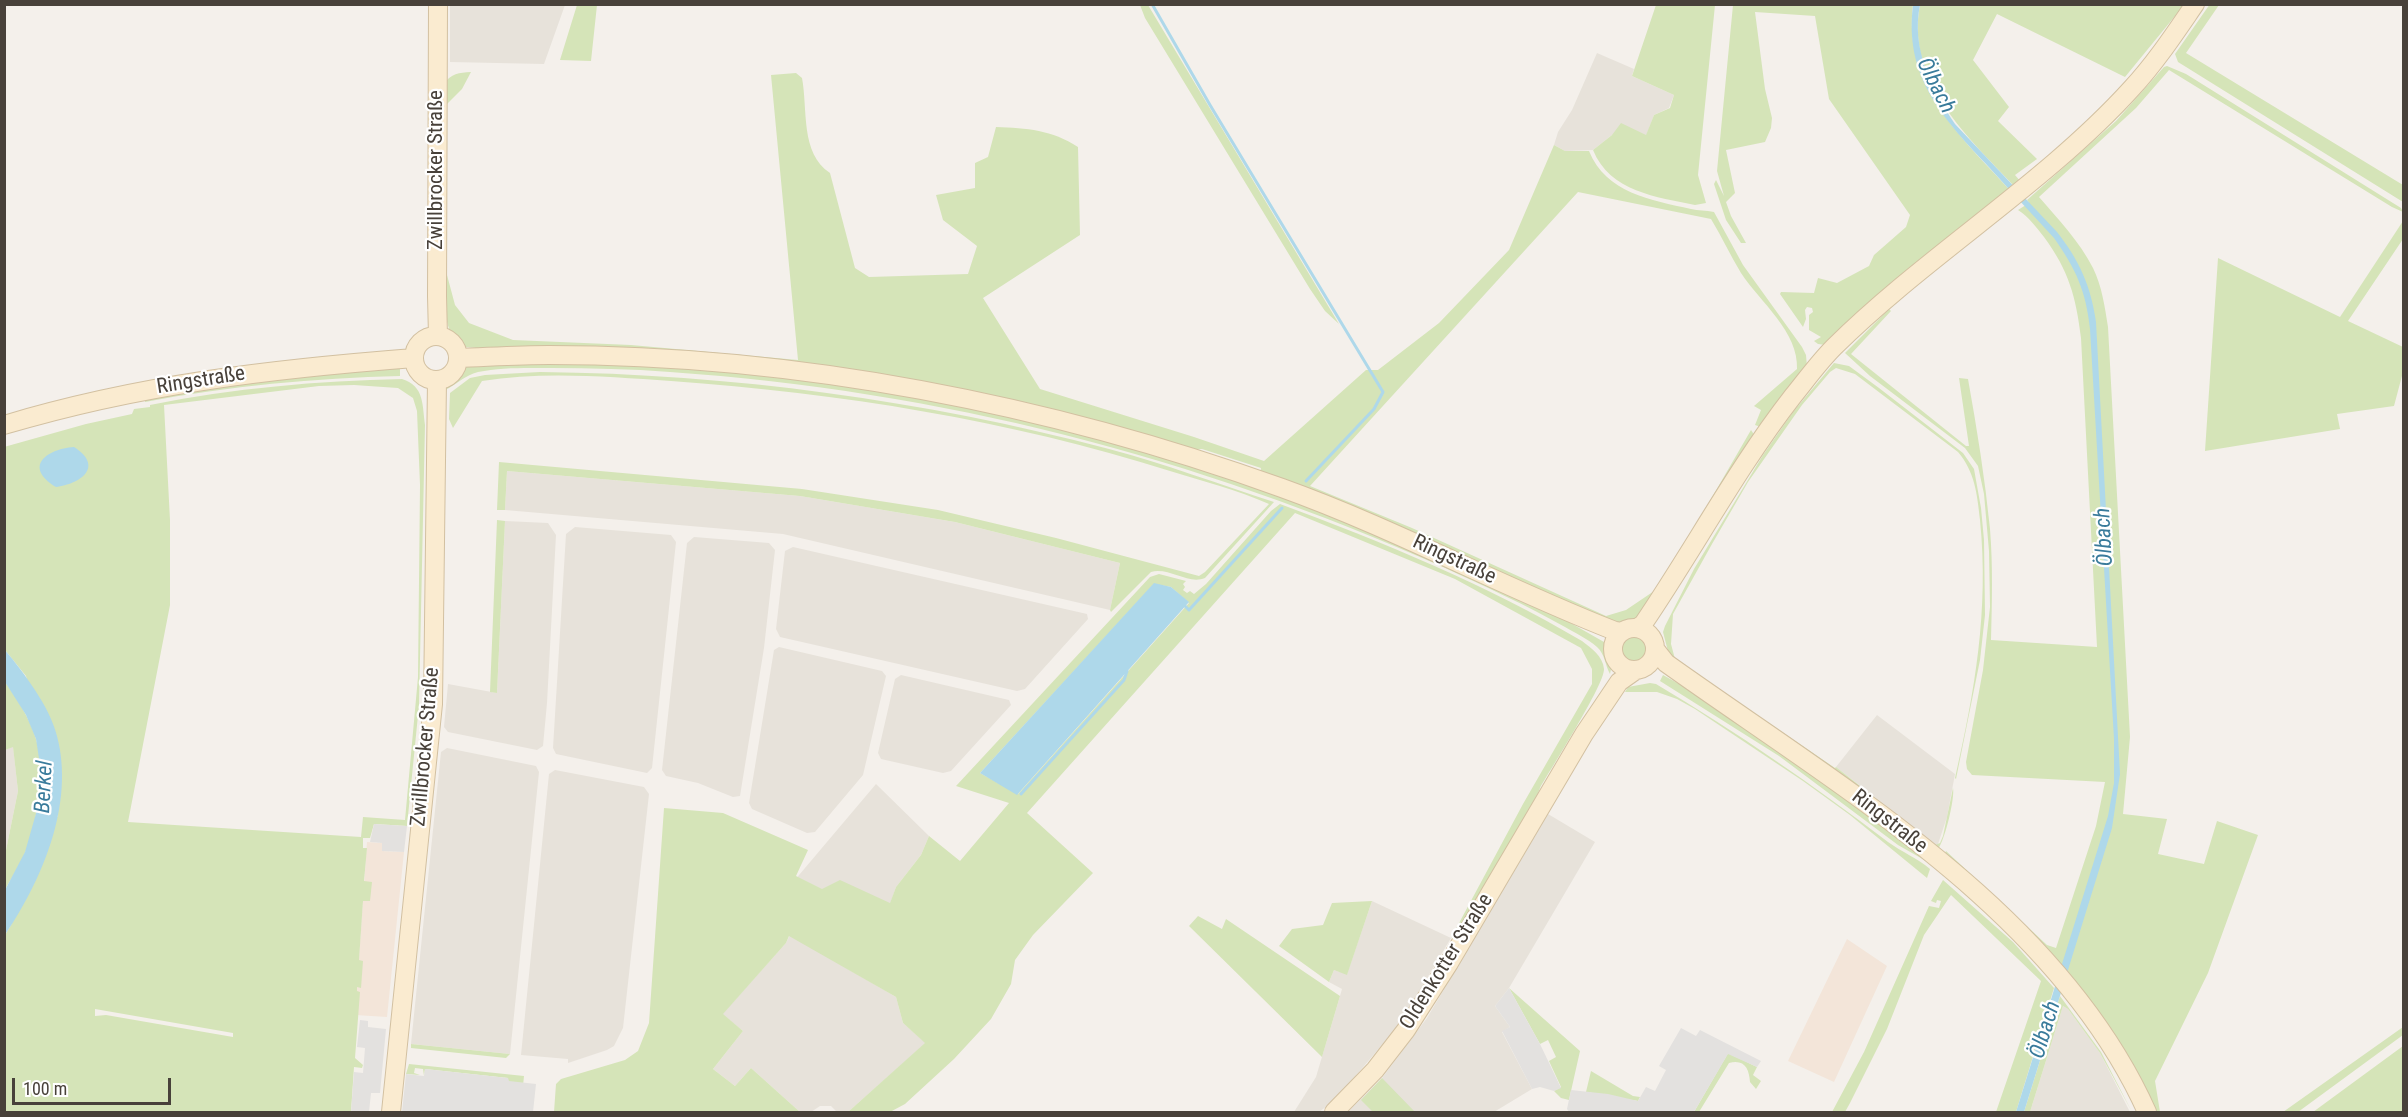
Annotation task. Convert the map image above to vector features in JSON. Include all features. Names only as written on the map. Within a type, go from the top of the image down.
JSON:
[{"type":"main road","name":"Zwillbrocker Straße","points":[[438,4],[438,336]]},
{"type":"main road","points":[[1584,734],[1632,642],[1683,566],[1731,486],[1776,419],[1821,361],[1879,304],[2025,186],[2096,125],[2160,55],[2195,4]]},
{"type":"main road","points":[[438,336],[450,341],[458,358],[454,371],[444,379],[437,380],[423,376],[418,371],[414,358],[421,341],[438,336]]},
{"type":"main road","name":"Ringstraße","points":[[458,358],[549,355],[682,360],[849,379],[971,400],[1166,449],[1283,488],[1380,526],[1615,632],[1666,663],[1813,765],[1896,827],[1994,909],[2048,962],[2076,996],[2120,1059],[2147,1113]]},
{"type":"main road","name":"Ringstraße","points":[[4,425],[123,394],[171,385],[281,369],[414,358]]},
{"type":"main road","name":"Zwillbrocker Straße","points":[[392,1113],[433,704],[437,380]]},
{"type":"main road","points":[[1584,734],[1619,682],[1652,660],[1632,642]]},
{"type":"main road","name":"Ringstraße","points":[[1632,642],[1626,669],[1661,672],[1717,699]]},
{"type":"main road","name":"Oldenkotter Straße","points":[[1334,1113],[1375,1070],[1406,1030],[1449,963],[1584,734]]},
{"type":"shaded area","points":[[450,4],[565,5],[544,64],[450,62]]},
{"type":"shaded area","points":[[1597,53],[1634,69],[1632,76],[1674,95],[1669,108],[1654,115],[1646,136],[1612,135],[1593,150],[1565,151],[1554,145],[1558,132],[1572,110]]},
{"type":"shaded area","points":[[507,471],[800,496],[955,522],[1120,563],[1110,610],[783,534],[505,510]]},
{"type":"shaded area","points":[[505,521],[548,523],[556,535],[547,703],[543,746],[537,750],[448,732],[444,727],[448,684],[497,693]]},
{"type":"shaded area","points":[[575,527],[671,535],[676,542],[652,768],[647,773],[556,754],[553,748],[566,534]]},
{"type":"shaded area","points":[[694,537],[769,543],[775,550],[764,648],[740,796],[733,797],[698,783],[666,776],[662,770],[687,543]]},
{"type":"shaded area","points":[[793,547],[1087,614],[1088,619],[1025,689],[1017,691],[780,637],[776,629],[785,551]]},
{"type":"shaded area","points":[[779,647],[882,671],[886,676],[863,775],[815,832],[807,833],[752,809],[749,803],[774,650]]},
{"type":"shaded area","points":[[901,675],[1009,700],[1011,705],[951,771],[943,773],[881,759],[878,753],[895,679]]},
{"type":"shaded area","points":[[1877,715],[1955,774],[1947,817],[1938,844],[1935,845],[1836,767]]},
{"type":"shaded area","points":[[13,746],[18,791],[5,855],[5,750]]},
{"type":"shaded area","points":[[447,748],[536,766],[539,772],[510,1054],[411,1044],[441,752]]},
{"type":"shaded area","points":[[555,770],[644,787],[649,794],[623,1028],[614,1046],[568,1063],[568,1059],[521,1055],[549,774]]},
{"type":"shaded area","points":[[876,784],[929,836],[921,855],[896,887],[890,904],[869,895],[795,938],[896,997],[903,1023],[926,1043],[848,1112],[837,1112],[831,1106],[820,1106],[811,1112],[800,1112],[751,1068],[735,1086],[713,1069],[743,1031],[722,1014],[786,943],[802,910],[794,881]]},
{"type":"shaded area","points":[[1548,814],[1595,842],[1509,988],[1495,1006],[1510,1027],[1502,1032],[1532,1089],[1494,1112],[1348,1112],[1382,1078],[1427,1018]]},
{"type":"shaded area","points":[[374,824],[407,826],[404,852],[382,851],[382,843],[370,842]]},
{"type":"shaded area","points":[[367,842],[382,843],[382,851],[404,852],[387,1017],[355,1015]]},
{"type":"shaded area","points":[[1372,901],[1451,938],[1399,1025],[1335,1100],[1319,1112],[1294,1112],[1316,1077],[1342,989],[1329,982],[1334,970],[1347,974]]},
{"type":"shaded area","points":[[1847,939],[1887,966],[1834,1082],[1788,1061]]},
{"type":"shaded area","points":[[1509,988],[1561,1088],[1554,1091],[1540,1087],[1532,1089],[1502,1031],[1510,1027],[1495,1006]]},
{"type":"shaded area","points":[[2063,1006],[2068,1009],[2100,1053],[2130,1112],[2030,1112]]},
{"type":"shaded area","points":[[360,1020],[368,1021],[368,1027],[386,1029],[380,1093],[371,1093],[369,1112],[351,1112],[354,1072],[363,1073],[365,1048],[357,1047]]},
{"type":"shaded area","points":[[1681,1028],[1696,1036],[1700,1030],[1761,1061],[1757,1067],[1728,1054],[1694,1112],[1569,1112],[1567,1109],[1571,1090],[1608,1094],[1638,1101],[1646,1087],[1655,1091],[1666,1070],[1659,1066]]},
{"type":"shaded area","points":[[425,1069],[508,1078],[509,1081],[536,1084],[533,1112],[402,1112],[406,1074],[424,1076]]},
{"type":"green space","points":[[1913,4],[1912,33],[1917,60],[1926,84],[1955,129],[2010,190],[1826,345],[1818,344],[1814,341],[1821,337],[1809,330],[1809,315],[1813,312],[1812,308],[1807,307],[1805,310],[1806,319],[1803,327],[1780,294],[1781,292],[1814,293],[1818,278],[1837,283],[1869,266],[1874,255],[1906,227],[1910,215],[1829,99],[1815,16],[1755,12],[1765,89],[1772,118],[1771,128],[1765,142],[1726,150],[1735,193],[1726,202],[1746,243],[1741,243],[1726,220],[1714,184],[1716,180],[1724,196],[1717,171],[1733,5]]},
{"type":"green space","points":[[2210,4],[2219,5],[2186,53],[2403,185],[2403,202],[2178,62],[2175,54]]},
{"type":"green space","points":[[577,5],[597,5],[591,61],[560,60]]},
{"type":"green space","points":[[1140,5],[1148,5],[1339,324],[1325,311],[1310,289],[1145,18]]},
{"type":"green space","points":[[1656,5],[1715,5],[1698,175],[1706,203],[1695,205],[1665,199],[1623,184],[1601,164],[1593,150],[1612,135],[1621,123],[1646,135],[1654,115],[1670,108],[1674,95],[1632,76]]},
{"type":"green space","points":[[1920,5],[2184,5],[2125,77],[1997,14],[1973,60],[2009,107],[1998,121],[2037,159],[2015,175],[2021,182],[2015,187],[1960,127],[1944,106],[1931,83],[1922,58],[1918,33]]},
{"type":"green space","points":[[2167,66],[2186,74],[2401,208],[2403,212],[2169,70],[2136,108],[2039,197],[2088,258],[2101,290],[2108,327],[2130,737],[2123,814],[2167,819],[2158,854],[2204,864],[2217,821],[2258,835],[2208,973],[2155,1081],[2160,1112],[2153,1112],[2081,989],[2052,955],[1945,853],[1946,851],[2047,945],[2056,948],[2096,826],[2105,782],[1972,775],[1967,769],[1966,762],[1983,670],[1990,607],[1989,551],[1984,494],[1978,466],[1965,448],[1870,376],[1845,353],[1889,309],[1891,311],[1851,354],[1966,446],[1969,446],[1959,378],[1968,379],[1990,529],[1991,640],[2097,647],[2081,338],[2077,310],[2070,285],[2053,249],[2029,219],[2018,210],[2029,203],[2027,200],[2116,121]]},
{"type":"green space","points":[[471,72],[462,89],[446,105],[447,275],[455,305],[469,323],[513,340],[631,345],[798,360],[771,75],[796,73],[802,78],[810,143],[820,164],[830,173],[855,268],[869,277],[968,274],[977,246],[943,220],[936,195],[975,188],[975,163],[988,157],[996,127],[1049,133],[1078,147],[1080,235],[983,298],[1040,389],[1264,461],[1366,370],[1378,370],[1439,323],[1509,250],[1554,145],[1565,151],[1589,151],[1606,177],[1631,192],[1694,210],[1714,212],[1743,265],[1802,347],[1806,355],[1807,367],[1761,427],[1755,425],[1761,410],[1754,406],[1797,369],[1796,355],[1785,330],[1741,273],[1711,219],[1578,192],[1310,486],[1412,528],[1606,616],[1626,610],[1659,588],[1636,624],[1619,628],[1260,474],[1261,468],[1202,449],[1191,450],[980,396],[466,347],[453,336],[448,326],[445,309],[444,84],[452,76]]},
{"type":"green space","points":[[2403,221],[2403,239],[2348,321],[2403,347],[2403,372],[2394,406],[2337,414],[2340,429],[2205,451],[2218,258],[2340,317]]},
{"type":"green space","points":[[598,361],[825,380],[1023,417],[1284,494],[1532,601],[1604,642],[1611,657],[1610,674],[1600,650],[1586,639],[1520,603],[1443,567],[1255,492],[1065,435],[968,413],[871,395],[771,381],[670,372],[581,368],[496,369],[473,373],[445,390],[449,379],[464,367],[491,363]]},
{"type":"green space","points":[[1834,363],[1849,366],[1879,388],[1963,453],[1974,469],[1984,540],[1985,615],[1980,660],[1956,779],[1974,681],[1981,618],[1982,553],[1976,492],[1968,467],[1958,452],[1855,374],[1836,368],[1830,372],[1802,405],[1748,482],[1673,614],[1671,644],[1675,659],[1836,767],[1935,845],[1940,843],[1943,836],[1953,788],[1949,819],[1944,837],[1938,849],[1671,663],[1663,632],[1694,569],[1763,455],[1793,412]]},
{"type":"green space","points":[[400,367],[400,376],[272,384],[209,391],[145,402],[145,396],[213,382]]},
{"type":"green space","points":[[540,372],[684,378],[755,384],[898,404],[969,417],[1109,449],[1274,502],[1205,578],[1199,580],[1165,572],[1151,572],[1111,612],[1120,563],[955,522],[800,496],[507,471],[505,510],[497,510],[499,462],[802,489],[938,510],[1199,576],[1269,504],[1220,486],[1109,453],[986,423],[861,401],[734,386],[576,376],[529,376],[482,381],[453,428],[449,419],[450,393],[470,378]]},
{"type":"green space","points":[[402,379],[409,382],[419,392],[422,404],[425,425],[419,705],[407,826],[374,824],[370,838],[363,838],[363,848],[367,848],[364,881],[372,882],[370,901],[363,901],[359,960],[363,961],[361,988],[357,987],[357,991],[360,992],[355,1058],[363,1065],[362,1068],[354,1067],[351,1112],[5,1112],[5,935],[58,815],[26,676],[5,650],[4,447],[86,424],[132,414],[134,409],[181,399],[276,386]],"holes":[[[354,385],[398,388],[413,398],[417,411],[420,485],[418,677],[405,820],[363,817],[361,837],[128,822],[170,605],[170,520],[164,405],[319,386]],[[95,1009],[233,1033],[233,1037],[106,1015],[95,1016]]]},
{"type":"green space","points":[[1751,430],[1755,436],[1666,576]]},
{"type":"green space","points":[[1280,504],[1396,549],[1509,601],[1582,641],[1596,653],[1603,664],[1602,678],[1587,708],[1540,788],[1536,799],[1451,938],[1523,804],[1592,684],[1592,669],[1581,648],[1455,579],[1295,513],[1027,813],[1093,873],[1033,935],[1015,960],[1011,984],[991,1019],[954,1059],[905,1104],[890,1112],[848,1112],[925,1043],[903,1023],[896,997],[789,936],[786,943],[723,1014],[743,1031],[713,1069],[735,1086],[751,1068],[800,1112],[554,1112],[556,1084],[561,1079],[625,1060],[638,1051],[649,1023],[664,808],[723,813],[808,850],[796,876],[822,889],[840,880],[890,903],[896,887],[921,855],[929,836],[960,861],[1009,803],[956,786],[1150,577],[1159,574],[1186,581],[1183,584],[1185,587],[1183,590],[1194,594]],"holes":[[[1154,584],[1171,587],[1189,603],[1018,794],[980,773]]]},
{"type":"green space","points":[[497,520],[505,521],[497,693],[490,692]]},
{"type":"green space","points":[[1634,634],[1644,639],[1649,649],[1644,659],[1634,664],[1624,659],[1619,649],[1624,639]]},
{"type":"green space","points":[[1663,675],[1732,716],[1765,739],[1927,858],[1926,861],[1898,845],[1779,756],[1660,681]]},
{"type":"green space","points":[[5,682],[30,724],[36,739],[39,751],[40,781],[37,812],[30,841],[5,890],[5,855],[18,791],[13,747],[5,750]]},
{"type":"green space","points":[[1656,684],[1686,702],[1745,740],[1888,842],[1925,865],[1930,869],[1927,878],[1850,815],[1695,709],[1657,692],[1625,692],[1628,687]]},
{"type":"green space","points":[[1943,880],[2013,942],[2054,988],[2016,1112],[1996,1112],[2041,981],[1951,895],[1924,935],[1887,1029],[1850,1103],[1845,1112],[1832,1112],[1864,1052],[1929,906],[1939,908],[1941,901],[1937,900],[1936,903],[1931,901]]},
{"type":"green space","points":[[1372,901],[1347,975],[1334,970],[1329,982],[1279,946],[1292,929],[1323,925],[1332,903]]},
{"type":"green space","points":[[1198,916],[1222,929],[1226,919],[1340,996],[1322,1057],[1189,926]]},
{"type":"green space","points":[[1509,988],[1580,1051],[1569,1100],[1561,1098],[1554,1091],[1561,1087],[1549,1061],[1556,1057],[1548,1040],[1540,1044]]},
{"type":"green space","points":[[2060,996],[2101,1052],[2132,1112],[2100,1053],[2068,1009],[2063,1006],[2030,1112],[2024,1112]]},
{"type":"green space","points":[[2403,1027],[2403,1035],[2298,1112],[2283,1112]]},
{"type":"green space","points":[[411,1044],[510,1054],[506,1058],[411,1048]]},
{"type":"green space","points":[[2403,1046],[2403,1112],[2313,1112]]},
{"type":"green space","points":[[1728,1053],[1757,1067],[1753,1075],[1761,1081],[1756,1089],[1750,1082],[1745,1066],[1739,1062],[1729,1063],[1699,1112],[1694,1112]]},
{"type":"green space","points":[[409,1064],[524,1076],[523,1086],[508,1084],[508,1078],[425,1069],[424,1076],[423,1069],[415,1068],[414,1073],[420,1075],[406,1074]]},
{"type":"green space","points":[[1591,1071],[1633,1096],[1640,1097],[1638,1101],[1586,1092]]},
{"type":"green space","points":[[1382,1078],[1415,1112],[1373,1112],[1361,1100]]},
{"type":"water","name":"Ölbach","points":[[1913,5],[1920,5],[1918,37],[1925,67],[1946,110],[1955,124],[2065,242],[2078,263],[2087,285],[2096,322],[2120,774],[2112,828],[2024,1112],[2016,1112],[2108,816],[2114,783],[2114,739],[2090,329],[2083,292],[2062,249],[1954,129],[1929,93],[1914,53]]},
{"type":"water","points":[[74,447],[88,461],[86,473],[73,482],[56,487],[41,473],[42,460],[55,451]]},
{"type":"water","points":[[1154,583],[1171,587],[1189,602],[1017,795],[980,773]]},
{"type":"water","name":"Berkel","points":[[5,650],[36,691],[54,725],[61,762],[62,788],[52,840],[42,866],[19,913],[5,935],[5,890],[25,852],[37,810],[40,765],[36,739],[26,715],[5,682]]},
{"type":"waterway","points":[[1152,4],[1210,105],[1383,392],[1374,409],[1306,481]]},
{"type":"waterway","points":[[1184,605],[1189,610],[1282,508]]},
{"type":"waterway","points":[[1021,794],[1124,680],[1127,671]]}]
